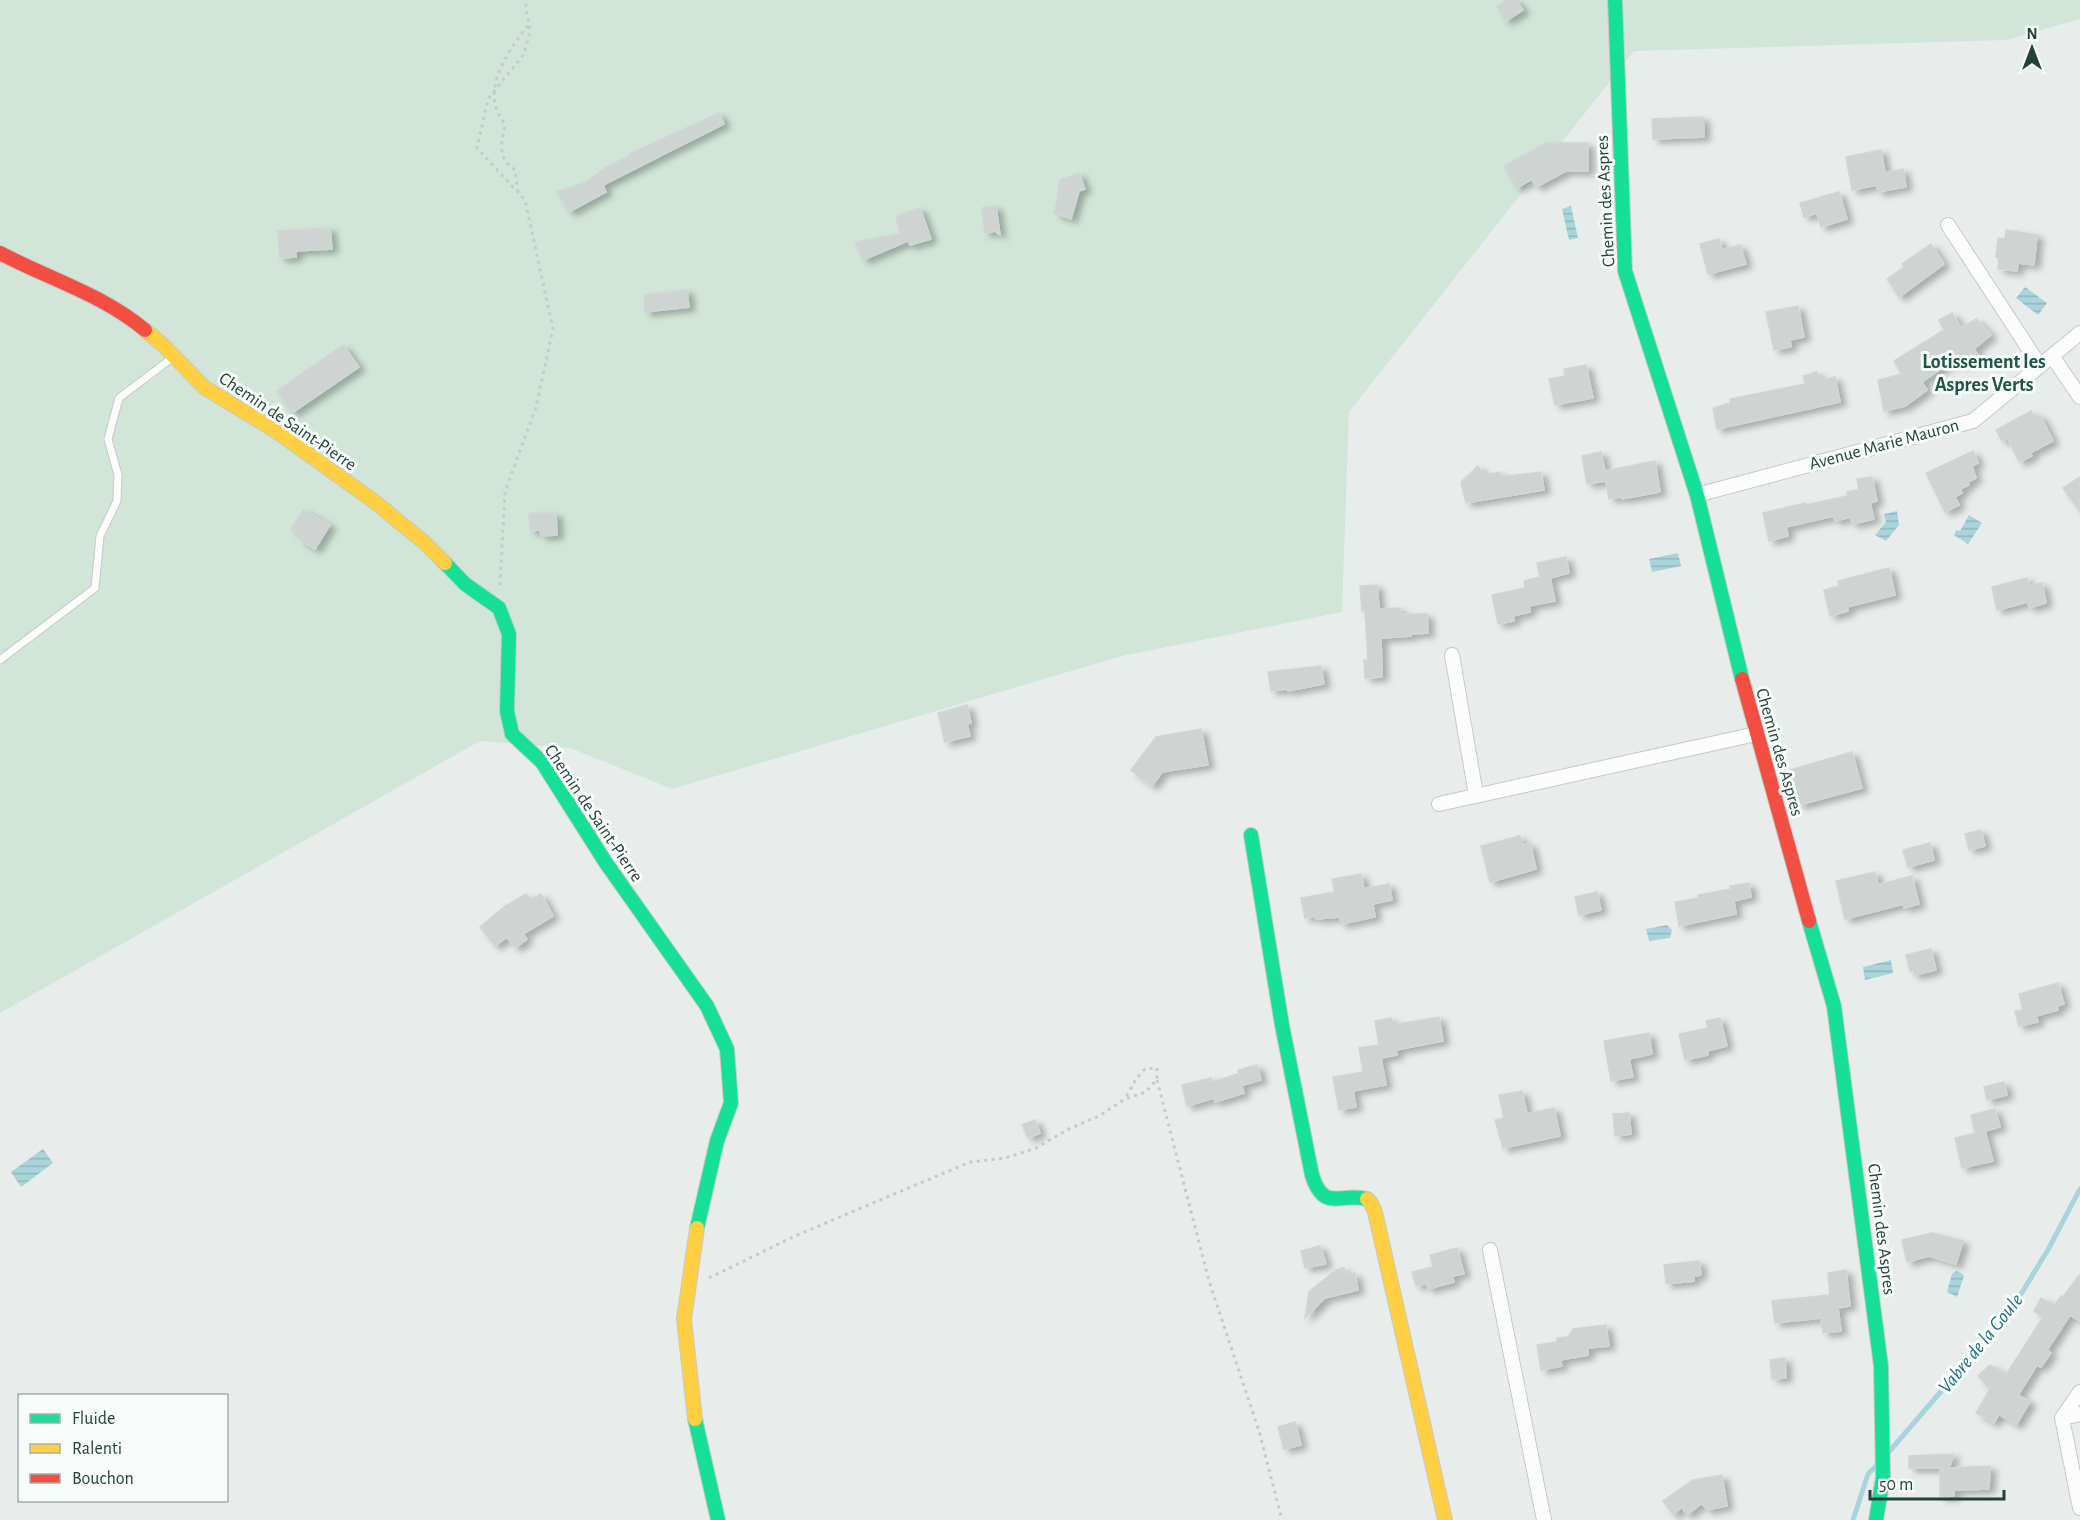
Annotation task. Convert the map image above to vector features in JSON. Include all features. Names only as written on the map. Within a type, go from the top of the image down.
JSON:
[{"type":"street","name":"Chemin des Aspres","points":[[1615,0],[1625,271],[1696,495],[1755,734],[1834,1006],[1881,1366],[1883,1477],[1876,1520]]},
{"type":"street","points":[[1948,225],[2040,366]]},
{"type":"street","name":"Chemin de Saint-Pierre","points":[[0,253],[80,288],[126,314],[163,345],[205,388],[276,431],[375,502],[425,543],[465,584],[499,608],[509,634],[507,711],[512,734],[542,762],[606,864],[707,1006],[727,1049],[730,1103],[717,1141],[699,1213],[684,1319],[696,1431],[718,1520]]},
{"type":"street","name":"Avenue Marie Mauron","points":[[1696,495],[1973,421],[2080,333]]},
{"type":"street","points":[[2052,356],[2080,397]]},
{"type":"street","points":[[1452,655],[1476,795]]},
{"type":"street","points":[[1439,804],[1755,734]]},
{"type":"street","points":[[1251,835],[1299,1113],[1313,1178],[1321,1194],[1329,1199],[1365,1198],[1371,1203],[1375,1212],[1445,1520]]},
{"type":"street","points":[[1490,1250],[1544,1520]]},
{"type":"street","points":[[2080,1392],[2062,1418],[2080,1508]]},
{"type":"street","points":[[2062,1418],[2080,1414]]},
{"type":"lane","points":[[0,660],[95,588],[100,536],[117,501],[118,475],[108,439],[120,398],[174,357]]},
{"type":"path","points":[[499,608],[506,492],[536,407],[553,329],[525,201],[477,148],[488,99],[524,54],[530,32],[525,0]]},
{"type":"path","points":[[518,193],[515,170],[505,163],[501,153],[505,124],[497,114],[494,93],[496,80],[510,48],[529,24]]},
{"type":"path","points":[[1125,1099],[1136,1079],[1145,1069],[1157,1068],[1157,1079],[1209,1281],[1259,1431],[1282,1520]]},
{"type":"path","points":[[689,1287],[795,1236],[970,1162],[1005,1158],[1036,1148],[1069,1129],[1099,1116],[1125,1099],[1146,1092],[1157,1079]]},
{"type":"green space","points":[[0,0],[2080,0],[2080,19],[2007,40],[1634,51],[1349,412],[1342,612],[1122,656],[672,789],[570,748],[480,741],[0,1013]]},
{"type":"water","points":[[1571,206],[1578,238],[1569,240],[1562,209]]},
{"type":"water","points":[[2025,287],[2047,303],[2038,315],[2016,298]]},
{"type":"water","points":[[1897,511],[1899,525],[1886,541],[1875,535],[1886,522],[1884,514]]},
{"type":"water","points":[[1969,515],[1982,523],[1968,544],[1954,535],[1956,530],[1960,531]]},
{"type":"water","points":[[1678,553],[1681,566],[1652,572],[1649,559]]},
{"type":"water","points":[[1667,925],[1672,930],[1670,938],[1649,941],[1646,929]]},
{"type":"water","points":[[1891,960],[1893,973],[1865,980],[1863,967]]},
{"type":"water","points":[[43,1149],[53,1163],[21,1187],[11,1172]]},
{"type":"water","points":[[1956,1271],[1964,1276],[1957,1297],[1947,1292],[1952,1274]]},
{"type":"building","points":[[1506,0],[1516,0],[1523,10],[1506,21],[1497,7]]},
{"type":"building","points":[[719,113],[724,124],[603,185],[606,192],[569,212],[557,192],[584,183],[608,166],[630,156],[629,154]]},
{"type":"building","points":[[1703,117],[1704,137],[1653,139],[1652,119]]},
{"type":"building","points":[[1546,143],[1588,143],[1588,171],[1566,171],[1536,187],[1532,179],[1517,188],[1504,166]]},
{"type":"building","points":[[1881,150],[1885,173],[1903,169],[1906,187],[1878,192],[1877,185],[1852,190],[1846,157]]},
{"type":"building","points":[[1079,173],[1085,189],[1079,191],[1071,219],[1054,213],[1060,180]]},
{"type":"building","points":[[1839,192],[1847,219],[1821,227],[1817,213],[1804,217],[1800,203]]},
{"type":"building","points":[[996,206],[1000,235],[995,231],[985,233],[982,208]]},
{"type":"building","points":[[920,208],[931,239],[910,245],[908,241],[863,260],[855,242],[900,234],[896,216]]},
{"type":"building","points":[[330,228],[332,249],[296,251],[296,257],[280,258],[278,231]]},
{"type":"building","points":[[2006,230],[2037,235],[2034,265],[2018,263],[2017,271],[1998,269],[1999,258],[1996,257],[1998,238],[2005,239]]},
{"type":"building","points":[[1719,239],[1722,250],[1740,245],[1746,264],[1708,274],[1700,244]]},
{"type":"building","points":[[1931,244],[1944,264],[1899,297],[1887,279],[1904,267],[1902,264]]},
{"type":"building","points":[[687,290],[689,307],[645,312],[644,295]]},
{"type":"building","points":[[1798,306],[1804,337],[1790,340],[1791,347],[1774,350],[1766,312]]},
{"type":"building","points":[[1952,313],[1961,328],[1976,319],[1991,335],[1974,349],[1978,355],[1965,363],[1951,362],[1922,382],[1927,390],[1905,406],[1884,411],[1878,380],[1902,374],[1894,361],[1944,330],[1939,320]]},
{"type":"building","points":[[343,345],[359,367],[292,413],[277,391]]},
{"type":"building","points":[[1586,365],[1593,398],[1555,405],[1549,379],[1565,376],[1564,369]]},
{"type":"building","points":[[1817,372],[1820,380],[1835,377],[1840,402],[1717,429],[1713,408],[1731,403],[1730,399],[1805,384],[1803,376]]},
{"type":"building","points":[[2031,411],[2035,417],[2040,415],[2053,441],[2030,453],[2032,456],[2019,462],[2008,438],[2002,441],[1996,430]]},
{"type":"building","points":[[1973,451],[1978,463],[1972,466],[1976,478],[1968,482],[1969,485],[1960,489],[1962,493],[1955,497],[1959,505],[1945,512],[1926,473]]},
{"type":"building","points":[[1601,452],[1605,471],[1655,461],[1660,492],[1609,499],[1606,481],[1587,484],[1582,456]]},
{"type":"building","points":[[1478,466],[1484,475],[1500,472],[1501,477],[1541,472],[1544,490],[1466,503],[1461,482]]},
{"type":"building","points":[[1872,477],[1877,501],[1870,503],[1874,519],[1852,524],[1851,517],[1835,521],[1834,516],[1786,527],[1788,536],[1769,541],[1763,513],[1847,496],[1847,492],[1859,490],[1857,479]]},
{"type":"building","points":[[2080,477],[2080,512],[2063,488]]},
{"type":"building","points":[[303,510],[330,525],[315,549],[300,540],[302,535],[291,529]]},
{"type":"building","points":[[529,513],[556,513],[557,535],[541,536],[540,530],[530,531]]},
{"type":"building","points":[[1566,557],[1569,573],[1550,578],[1555,601],[1529,606],[1530,612],[1513,616],[1514,621],[1498,624],[1492,595],[1525,588],[1524,581],[1540,577],[1537,563]]},
{"type":"building","points":[[1889,568],[1895,595],[1847,607],[1848,611],[1830,616],[1824,590],[1839,586],[1838,581]]},
{"type":"building","points":[[2027,578],[2029,586],[2042,583],[2046,603],[2029,608],[2028,602],[1997,610],[1992,587]]},
{"type":"building","points":[[1377,585],[1379,609],[1400,608],[1400,614],[1427,614],[1428,633],[1381,638],[1382,677],[1365,678],[1364,660],[1368,660],[1365,611],[1362,611],[1360,586]]},
{"type":"building","points":[[1321,666],[1324,684],[1288,691],[1287,689],[1271,691],[1268,672]]},
{"type":"building","points":[[967,705],[971,723],[967,724],[970,736],[945,742],[938,713]]},
{"type":"building","points":[[1201,729],[1208,765],[1162,772],[1152,786],[1131,770],[1156,737]]},
{"type":"building","points":[[1852,752],[1862,788],[1799,805],[1790,770]]},
{"type":"building","points":[[1981,830],[1985,846],[1969,850],[1965,834]]},
{"type":"building","points":[[1520,836],[1523,845],[1530,843],[1536,869],[1490,882],[1481,846]]},
{"type":"building","points":[[1930,843],[1934,860],[1908,867],[1903,850]]},
{"type":"building","points":[[1875,872],[1878,885],[1912,876],[1919,904],[1904,908],[1904,904],[1845,919],[1836,881]]},
{"type":"building","points":[[1361,874],[1364,889],[1389,884],[1392,900],[1373,904],[1375,917],[1341,924],[1340,917],[1305,918],[1301,898],[1335,892],[1332,879]]},
{"type":"building","points":[[1749,883],[1751,897],[1734,901],[1736,914],[1679,926],[1675,902],[1699,898],[1698,895]]},
{"type":"building","points":[[1597,892],[1601,910],[1579,915],[1575,897]]},
{"type":"building","points":[[526,894],[531,900],[541,894],[553,916],[523,934],[527,939],[515,948],[507,937],[495,946],[480,927],[505,906]]},
{"type":"building","points":[[1931,949],[1936,970],[1915,975],[1913,970],[1910,971],[1906,955]]},
{"type":"building","points":[[2058,983],[2064,1004],[2057,1006],[2058,1010],[2036,1016],[2038,1022],[2019,1026],[2015,1011],[2023,1010],[2019,994]]},
{"type":"building","points":[[1439,1017],[1443,1041],[1396,1050],[1397,1055],[1381,1058],[1386,1085],[1353,1091],[1356,1107],[1339,1110],[1333,1077],[1363,1072],[1359,1048],[1379,1045],[1375,1021],[1391,1018],[1392,1025]]},
{"type":"building","points":[[1720,1018],[1727,1046],[1707,1051],[1708,1055],[1685,1060],[1679,1034],[1708,1028],[1706,1021]]},
{"type":"building","points":[[1649,1033],[1652,1054],[1629,1059],[1633,1077],[1611,1081],[1604,1041]]},
{"type":"building","points":[[1257,1065],[1261,1080],[1243,1085],[1238,1070]]},
{"type":"building","points":[[1238,1074],[1244,1093],[1215,1102],[1214,1098],[1187,1106],[1182,1085],[1211,1078],[1212,1082]]},
{"type":"building","points":[[2004,1082],[2007,1095],[1987,1100],[1984,1087]]},
{"type":"building","points":[[1522,1091],[1527,1114],[1554,1108],[1560,1136],[1503,1148],[1495,1120],[1504,1118],[1499,1095]]},
{"type":"building","points":[[1995,1109],[2000,1127],[1985,1131],[1993,1161],[1962,1168],[1955,1138],[1980,1132],[1975,1133],[1971,1115]]},
{"type":"building","points":[[1629,1113],[1631,1134],[1615,1136],[1613,1114]]},
{"type":"building","points":[[1035,1120],[1040,1133],[1028,1138],[1022,1125]]},
{"type":"building","points":[[1932,1233],[1963,1241],[1956,1264],[1929,1256],[1907,1262],[1902,1240]]},
{"type":"building","points":[[1320,1246],[1326,1264],[1305,1268],[1301,1251]]},
{"type":"building","points":[[1457,1248],[1464,1274],[1452,1276],[1454,1282],[1428,1289],[1427,1283],[1416,1286],[1412,1272],[1433,1267],[1430,1255]]},
{"type":"building","points":[[1699,1261],[1701,1275],[1693,1276],[1694,1281],[1666,1284],[1664,1265]]},
{"type":"building","points":[[1344,1268],[1346,1275],[1355,1273],[1358,1290],[1325,1298],[1305,1318],[1309,1292],[1336,1270]]},
{"type":"building","points":[[1846,1270],[1850,1306],[1838,1308],[1841,1331],[1823,1333],[1821,1318],[1775,1323],[1772,1301],[1830,1295],[1828,1273]]},
{"type":"building","points":[[2080,1274],[2080,1321],[2070,1315],[2047,1350],[2051,1353],[2041,1367],[2037,1365],[2018,1395],[2030,1402],[2016,1425],[1999,1414],[1994,1423],[1976,1413],[1990,1389],[1978,1376],[1990,1365],[2006,1375],[2043,1317],[2034,1311],[2041,1298],[2054,1306]]},
{"type":"building","points":[[1606,1325],[1609,1346],[1588,1348],[1588,1355],[1560,1360],[1562,1366],[1541,1370],[1537,1345],[1557,1342],[1557,1338],[1568,1337],[1573,1329]]},
{"type":"building","points":[[1785,1358],[1786,1378],[1772,1379],[1770,1360]]},
{"type":"building","points":[[1295,1422],[1301,1445],[1284,1449],[1278,1427]]},
{"type":"building","points":[[1954,1454],[1949,1468],[1990,1466],[1989,1489],[1954,1490],[1954,1496],[1940,1497],[1940,1468],[1909,1468],[1909,1456]]},
{"type":"building","points":[[1722,1475],[1727,1506],[1707,1510],[1702,1503],[1687,1515],[1682,1507],[1673,1515],[1663,1501],[1693,1480]]},
{"type":"waterway","name":"Vabre de la Goule","points":[[1888,1453],[2012,1309],[2049,1248],[2080,1189]]},
{"type":"waterway","name":"Vabre de la Goule","points":[[1853,1520],[1868,1474],[1877,1465]]},
{"type":"traffic: fast","points":[[1615,0],[1625,271],[1697,495],[1742,679]]},
{"type":"traffic: fast","points":[[445,563],[465,584],[499,608],[509,634],[507,711],[512,734],[542,762],[606,863],[707,1006],[727,1049],[731,1103],[717,1141],[697,1228]]},
{"type":"traffic: fast","points":[[1251,835],[1282,1025],[1312,1175],[1322,1194],[1328,1197],[1367,1199]]},
{"type":"traffic: fast","points":[[1809,921],[1834,1006],[1881,1366],[1883,1477],[1876,1520]]},
{"type":"traffic: fast","points":[[695,1419],[718,1520]]},
{"type":"traffic: slow","points":[[145,330],[205,388],[276,431],[375,502],[425,543],[445,563]]},
{"type":"traffic: slow","points":[[1367,1199],[1375,1212],[1445,1520]]},
{"type":"traffic: slow","points":[[695,1419],[684,1319],[697,1228]]},
{"type":"traffic: jam","points":[[0,253],[111,306],[145,330]]},
{"type":"traffic: jam","points":[[1742,679],[1809,921]]},
{"type":"district","name":"Lotissement les Aspres Verts","points":[[1984,372]]}]
